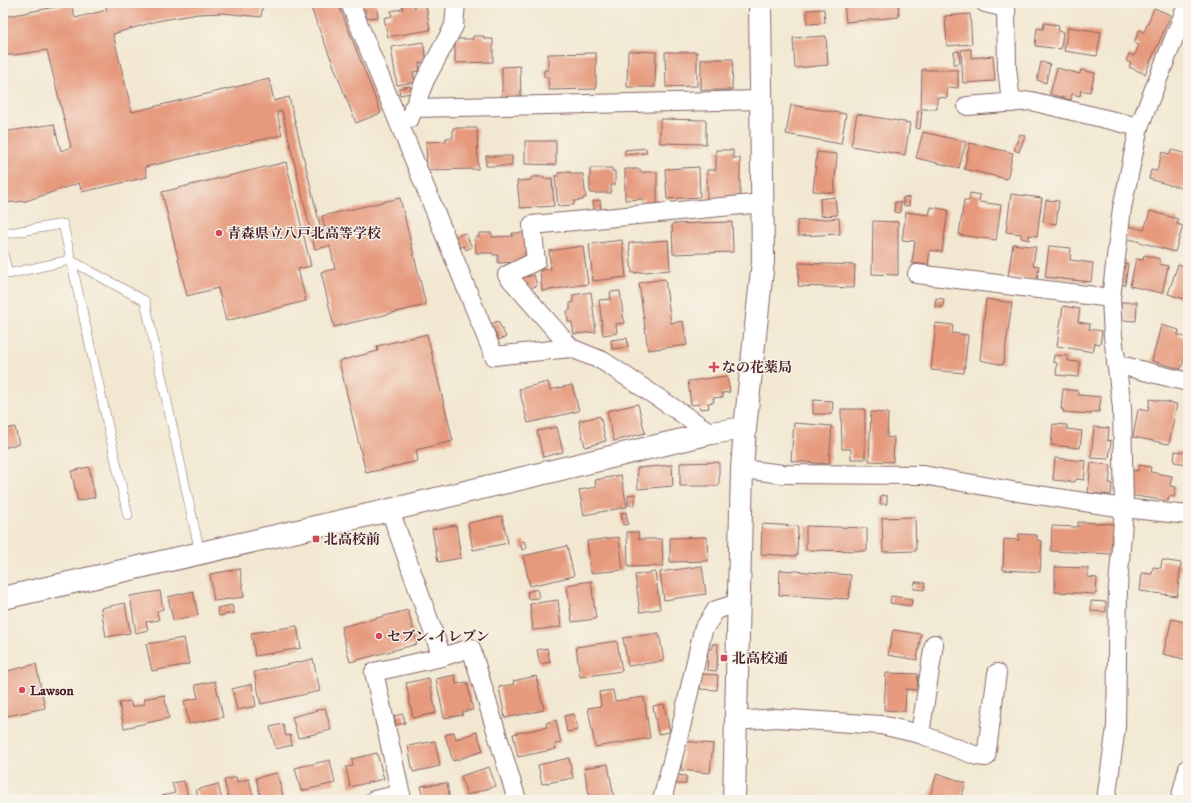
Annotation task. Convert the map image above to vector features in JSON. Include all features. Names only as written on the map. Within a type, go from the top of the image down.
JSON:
[{"type":"street","points":[[350,3],[494,356],[571,348]]},
{"type":"street","points":[[404,138],[413,108],[425,80],[454,26],[456,3]]},
{"type":"street","points":[[734,800],[742,468],[763,261],[760,3]]},
{"type":"street","points":[[985,3],[1006,8],[1006,67],[1011,103]]},
{"type":"street","points":[[1106,800],[1116,726],[1118,587],[1124,508],[1122,408],[1113,336],[1111,298],[1122,208],[1139,127],[1188,3]]},
{"type":"street","points":[[413,108],[761,100]]},
{"type":"street","points":[[967,106],[1031,101],[1139,127]]},
{"type":"street","points":[[711,434],[603,361],[571,348],[507,275],[536,261],[532,224],[763,203]]},
{"type":"street","points":[[917,274],[1111,298]]},
{"type":"street","points":[[1116,364],[1188,382]]},
{"type":"street","points":[[3,598],[390,510],[711,434],[745,428]]},
{"type":"street","points":[[742,468],[783,474],[923,474],[1018,492],[1124,508],[1188,515]]},
{"type":"street","points":[[390,510],[442,657]]},
{"type":"street","points":[[662,800],[682,723],[703,630],[716,610],[738,603]]},
{"type":"street","points":[[920,734],[934,644]]},
{"type":"street","points":[[374,800],[401,797],[374,672],[442,657],[471,648],[517,800]]},
{"type":"street","points":[[736,721],[776,718],[881,724],[920,734],[977,756],[986,757],[997,673]]},
{"type":"street","points":[[1180,800],[1188,768]]},
{"type":"lane","points":[[3,234],[63,224],[128,516]]},
{"type":"lane","points":[[3,253],[8,274],[70,260],[145,301],[200,553]]},
{"type":"building","points":[[104,3],[263,3],[261,17],[223,13],[198,14],[157,21],[113,34],[132,112],[269,79],[274,101],[289,97],[323,238],[327,237],[322,216],[400,198],[426,305],[334,327],[321,272],[335,269],[330,246],[315,249],[282,111],[277,112],[282,135],[145,167],[147,177],[82,192],[79,183],[26,201],[3,203],[3,132],[54,124],[61,151],[71,147],[47,50],[14,55],[3,55],[3,17],[71,4],[75,18],[107,10]]},
{"type":"building","points":[[309,3],[338,3],[381,113],[356,123]]},
{"type":"building","points":[[357,3],[376,3],[378,17],[367,18],[365,9],[358,10]]},
{"type":"building","points":[[402,3],[413,3],[414,7],[426,5],[430,30],[388,37],[384,18],[392,16],[391,11],[403,9]]},
{"type":"building","points":[[844,3],[898,3],[899,17],[846,22]]},
{"type":"building","points":[[1154,8],[1171,15],[1145,74],[1129,67],[1131,63],[1126,61],[1129,54],[1134,56],[1139,45],[1134,43],[1139,30],[1144,32]]},
{"type":"building","points":[[824,9],[825,23],[807,24],[807,10]]},
{"type":"building","points":[[970,14],[972,44],[947,46],[945,16]]},
{"type":"building","points":[[1044,23],[1059,25],[1058,31],[1063,32],[1061,49],[1035,46],[1037,28],[1043,29]]},
{"type":"building","points":[[1068,27],[1101,32],[1097,56],[1064,51]]},
{"type":"building","points":[[473,36],[484,36],[484,39],[493,39],[493,62],[455,63],[455,39],[473,39]]},
{"type":"building","points":[[826,36],[828,65],[795,68],[793,38]]},
{"type":"building","points":[[423,42],[427,62],[419,63],[420,71],[413,72],[415,82],[397,85],[391,47]]},
{"type":"building","points":[[971,49],[971,58],[993,56],[995,81],[963,83],[961,50]]},
{"type":"building","points":[[628,51],[656,52],[655,87],[627,87]]},
{"type":"building","points":[[959,51],[960,63],[954,64],[954,52]]},
{"type":"building","points":[[665,52],[697,52],[697,86],[666,87]]},
{"type":"building","points":[[596,53],[596,89],[549,90],[548,77],[544,77],[544,70],[548,70],[548,54]]},
{"type":"building","points":[[701,59],[733,59],[732,90],[701,90]]},
{"type":"building","points":[[1041,62],[1050,64],[1046,83],[1037,80]]},
{"type":"building","points":[[520,66],[521,96],[502,97],[502,67]]},
{"type":"building","points":[[1057,68],[1080,74],[1081,70],[1095,73],[1090,92],[1081,90],[1080,96],[1072,94],[1071,100],[1050,94]]},
{"type":"building","points":[[922,70],[958,70],[958,88],[947,87],[947,98],[937,97],[937,109],[921,109]]},
{"type":"building","points":[[410,86],[411,93],[400,95],[399,88]]},
{"type":"building","points":[[791,105],[846,114],[841,144],[786,134]]},
{"type":"building","points":[[918,111],[922,111],[920,129],[916,128]]},
{"type":"building","points":[[857,114],[910,123],[905,155],[851,146]]},
{"type":"building","points":[[660,119],[706,120],[706,144],[660,143]]},
{"type":"building","points":[[453,128],[477,128],[478,169],[427,170],[426,142],[446,141],[446,138],[453,138]]},
{"type":"building","points":[[923,132],[966,142],[959,168],[916,158]]},
{"type":"building","points":[[1020,134],[1025,136],[1019,152],[1014,150]]},
{"type":"building","points":[[525,141],[556,141],[556,165],[525,164]]},
{"type":"building","points":[[970,143],[1013,153],[1007,179],[964,169]]},
{"type":"building","points":[[646,148],[647,153],[625,155],[625,150]]},
{"type":"building","points":[[716,150],[733,150],[733,158],[740,158],[740,200],[707,200],[707,170],[716,170]]},
{"type":"building","points":[[1171,150],[1188,154],[1188,190],[1149,179],[1151,170],[1157,171],[1162,152],[1169,154]]},
{"type":"building","points":[[817,152],[837,154],[834,193],[813,191]]},
{"type":"building","points":[[486,156],[512,156],[512,166],[486,166]]},
{"type":"building","points":[[286,162],[311,266],[298,269],[306,301],[226,321],[218,288],[187,296],[162,192]]},
{"type":"building","points":[[699,167],[700,197],[667,199],[665,169]]},
{"type":"building","points":[[590,168],[612,168],[612,171],[615,171],[615,185],[611,185],[611,193],[590,193]]},
{"type":"building","points":[[625,169],[640,169],[640,172],[657,172],[657,205],[644,205],[644,199],[625,200]]},
{"type":"building","points":[[571,172],[571,174],[583,174],[586,198],[583,198],[583,200],[574,201],[574,205],[558,206],[555,176],[558,176],[558,173]]},
{"type":"building","points":[[531,177],[544,177],[544,179],[552,178],[554,206],[520,208],[517,181],[531,180]]},
{"type":"building","points":[[970,193],[980,195],[979,202],[1001,205],[996,240],[959,235],[964,200],[969,201]]},
{"type":"building","points":[[1011,194],[1042,198],[1037,236],[1029,235],[1029,240],[1021,238],[1021,234],[1006,232]]},
{"type":"building","points":[[835,197],[837,215],[821,216],[820,199]]},
{"type":"building","points":[[903,197],[910,198],[909,206],[903,205]]},
{"type":"building","points":[[600,200],[601,210],[594,210],[593,201]]},
{"type":"building","points":[[1046,200],[1059,201],[1056,224],[1043,222]]},
{"type":"building","points":[[895,202],[901,202],[900,213],[894,212]]},
{"type":"building","points":[[931,207],[948,210],[942,252],[930,250],[928,265],[912,263],[915,241],[902,240],[906,212],[929,215]]},
{"type":"building","points":[[1150,211],[1178,219],[1177,224],[1183,226],[1175,252],[1126,238],[1129,226],[1144,230]]},
{"type":"building","points":[[839,218],[840,234],[798,236],[797,221]]},
{"type":"building","points":[[873,221],[898,222],[898,275],[872,274]]},
{"type":"building","points":[[732,222],[733,252],[673,254],[672,224]]},
{"type":"building","points":[[465,233],[472,247],[466,250],[464,246],[459,248],[454,238]]},
{"type":"building","points":[[479,233],[492,233],[492,237],[513,236],[512,233],[526,233],[527,251],[524,252],[524,262],[498,263],[498,255],[493,255],[493,253],[476,253],[475,237],[479,237]]},
{"type":"building","points":[[622,240],[626,277],[593,281],[589,244]]},
{"type":"building","points":[[668,240],[670,270],[632,273],[629,243]]},
{"type":"building","points":[[1013,244],[1036,247],[1033,265],[1039,266],[1037,280],[1008,276]]},
{"type":"building","points":[[583,246],[588,284],[542,291],[540,270],[551,269],[549,251]]},
{"type":"building","points":[[1049,246],[1071,248],[1070,260],[1093,263],[1091,282],[1045,277]]},
{"type":"building","points":[[1144,255],[1160,259],[1159,264],[1168,266],[1162,293],[1130,286],[1136,259],[1143,260]]},
{"type":"building","points":[[799,263],[855,265],[854,288],[798,286]]},
{"type":"building","points":[[1123,263],[1128,264],[1125,285],[1120,284]]},
{"type":"building","points":[[1178,264],[1188,267],[1188,300],[1168,294]]},
{"type":"building","points":[[534,275],[537,286],[524,289],[521,278]]},
{"type":"building","points":[[665,279],[671,323],[683,321],[687,345],[648,350],[639,283]]},
{"type":"building","points":[[620,291],[624,323],[616,324],[617,333],[603,335],[599,300],[611,299],[610,292]]},
{"type":"building","points":[[591,292],[596,332],[574,334],[572,322],[568,322],[567,311],[570,310],[570,303],[573,303],[573,295]]},
{"type":"building","points":[[936,298],[944,299],[943,307],[935,307]]},
{"type":"building","points":[[986,299],[1012,303],[1003,365],[980,360]]},
{"type":"building","points":[[1121,302],[1137,302],[1136,321],[1121,320]]},
{"type":"building","points":[[1063,306],[1080,309],[1078,322],[1090,324],[1089,329],[1102,331],[1100,344],[1095,343],[1093,352],[1057,346]]},
{"type":"building","points":[[498,321],[506,337],[499,340],[491,324]]},
{"type":"building","points":[[936,323],[953,325],[952,333],[968,335],[964,373],[931,370]]},
{"type":"building","points":[[1161,325],[1179,330],[1178,335],[1188,338],[1188,345],[1181,369],[1152,361]]},
{"type":"building","points":[[427,334],[453,441],[416,450],[418,461],[366,473],[339,361],[378,351],[377,346]]},
{"type":"building","points":[[627,338],[628,347],[612,349],[611,340]]},
{"type":"building","points":[[1054,355],[1068,356],[1068,361],[1080,362],[1079,377],[1056,375],[1057,363],[1053,362]]},
{"type":"building","points":[[727,376],[730,392],[722,393],[723,397],[713,398],[714,402],[708,403],[709,408],[700,409],[699,404],[691,405],[688,381]]},
{"type":"building","points":[[548,382],[550,390],[572,385],[579,411],[528,423],[519,389]]},
{"type":"building","points":[[1063,389],[1078,391],[1078,395],[1101,397],[1099,412],[1092,412],[1091,414],[1063,412],[1063,409],[1061,409]]},
{"type":"building","points":[[1150,399],[1177,404],[1169,444],[1133,437],[1138,409],[1148,411]]},
{"type":"building","points":[[813,400],[833,401],[832,414],[813,414]]},
{"type":"building","points":[[638,404],[645,433],[614,441],[607,411]]},
{"type":"building","points":[[841,409],[865,409],[865,459],[851,459],[851,449],[842,449]]},
{"type":"building","points":[[871,412],[888,413],[887,438],[894,437],[893,462],[869,461]]},
{"type":"building","points":[[600,416],[606,441],[585,447],[579,421]]},
{"type":"building","points":[[794,423],[832,426],[829,464],[791,461]]},
{"type":"building","points":[[1053,424],[1067,425],[1067,429],[1082,431],[1080,448],[1051,445]]},
{"type":"building","points":[[15,427],[19,444],[3,448],[3,430]]},
{"type":"building","points":[[557,427],[563,452],[543,457],[537,431]]},
{"type":"building","points":[[1094,427],[1109,428],[1108,441],[1111,440],[1109,459],[1091,458]]},
{"type":"building","points":[[1175,451],[1188,453],[1187,464],[1174,462]]},
{"type":"building","points":[[1055,458],[1086,461],[1084,480],[1076,479],[1075,482],[1053,480]]},
{"type":"building","points":[[719,462],[719,486],[680,486],[680,463]]},
{"type":"building","points":[[1091,463],[1111,465],[1109,483],[1112,483],[1111,495],[1088,493]]},
{"type":"building","points":[[672,465],[673,486],[638,489],[637,468]]},
{"type":"building","points":[[1139,465],[1151,467],[1150,472],[1172,476],[1170,486],[1176,487],[1174,497],[1169,496],[1168,501],[1129,495],[1132,470],[1138,471]]},
{"type":"building","points":[[89,467],[95,497],[78,501],[71,471]]},
{"type":"building","points":[[621,475],[627,507],[584,515],[579,490],[596,487],[595,480]]},
{"type":"building","points":[[635,494],[635,505],[628,505],[628,495]]},
{"type":"building","points":[[881,495],[887,496],[887,504],[880,504]]},
{"type":"building","points":[[626,512],[628,524],[623,525],[621,513]]},
{"type":"building","points":[[502,516],[508,543],[473,550],[468,523]]},
{"type":"building","points":[[915,517],[916,551],[883,552],[882,518]]},
{"type":"building","points":[[1078,522],[1114,524],[1112,554],[1051,551],[1052,526],[1078,527]]},
{"type":"building","points":[[762,524],[798,526],[797,556],[761,554]]},
{"type":"building","points":[[456,525],[461,558],[438,562],[432,529]]},
{"type":"building","points":[[806,526],[867,528],[867,551],[806,550]]},
{"type":"building","points":[[627,532],[638,532],[639,539],[662,539],[663,566],[628,567]]},
{"type":"building","points":[[1019,534],[1037,535],[1037,540],[1042,541],[1040,572],[1003,570],[1004,539],[1019,540]]},
{"type":"building","points":[[619,537],[623,570],[591,573],[587,541]]},
{"type":"building","points":[[707,537],[708,561],[670,562],[670,538]]},
{"type":"building","points":[[524,541],[527,548],[522,550],[520,542]]},
{"type":"building","points":[[567,546],[574,576],[530,586],[523,556]]},
{"type":"building","points":[[1162,560],[1181,563],[1177,596],[1140,591],[1142,573],[1152,574],[1153,567],[1161,568]]},
{"type":"building","points":[[702,566],[706,594],[664,600],[660,572]]},
{"type":"building","points":[[1055,567],[1088,568],[1088,577],[1097,578],[1096,594],[1055,592]]},
{"type":"building","points":[[240,569],[244,597],[214,601],[210,574]]},
{"type":"building","points":[[780,570],[851,575],[849,599],[779,595]]},
{"type":"building","points":[[655,572],[660,609],[640,612],[635,575]]},
{"type":"building","points":[[591,581],[596,619],[572,622],[567,585]]},
{"type":"building","points":[[915,582],[925,583],[924,590],[914,589]]},
{"type":"building","points":[[537,589],[539,598],[528,599],[527,592]]},
{"type":"building","points":[[160,591],[163,609],[157,611],[159,620],[146,622],[148,630],[136,633],[130,596]]},
{"type":"building","points":[[193,591],[198,615],[173,620],[168,597]]},
{"type":"building","points":[[891,596],[912,599],[911,606],[890,603]]},
{"type":"building","points":[[558,600],[561,627],[533,630],[530,604]]},
{"type":"building","points":[[1091,601],[1106,602],[1106,612],[1091,611]]},
{"type":"building","points":[[125,603],[130,633],[106,637],[101,608]]},
{"type":"building","points":[[232,605],[234,613],[219,616],[217,608]]},
{"type":"building","name":"セブン-イレブン","points":[[408,610],[417,644],[350,662],[341,627]]},
{"type":"building","points":[[1172,619],[1188,623],[1188,660],[1163,654]]},
{"type":"building","points":[[297,626],[301,648],[255,656],[251,633]]},
{"type":"building","points":[[893,630],[921,634],[917,660],[888,655]]},
{"type":"building","points":[[659,633],[664,661],[628,666],[623,638]]},
{"type":"building","points":[[184,638],[189,664],[152,671],[146,644]]},
{"type":"building","points":[[617,641],[622,671],[580,677],[576,647]]},
{"type":"building","points":[[712,644],[718,644],[717,671],[707,670],[708,649],[712,649]]},
{"type":"building","points":[[547,648],[550,662],[540,664],[537,650]]},
{"type":"building","points":[[313,659],[320,691],[261,704],[254,672]]},
{"type":"building","name":"Lawson","points":[[36,664],[45,708],[3,717],[3,672]]},
{"type":"building","points":[[886,673],[918,674],[917,690],[906,689],[905,711],[884,710]]},
{"type":"building","points":[[701,674],[718,675],[717,690],[700,689]]},
{"type":"building","points":[[455,675],[456,684],[467,682],[473,710],[462,712],[463,715],[444,718],[436,679]]},
{"type":"building","points":[[536,676],[544,710],[505,718],[499,687],[514,684],[513,681]]},
{"type":"building","points":[[429,678],[436,713],[413,718],[406,683]]},
{"type":"building","points":[[215,681],[223,717],[189,724],[184,701],[198,698],[195,685]]},
{"type":"building","points":[[252,684],[256,706],[237,710],[232,689]]},
{"type":"building","points":[[613,690],[615,701],[644,697],[650,738],[595,747],[588,708],[601,706],[599,692]]},
{"type":"building","points":[[164,695],[169,718],[124,728],[119,703],[130,701],[132,707],[145,704],[144,699]]},
{"type":"building","points":[[664,704],[670,732],[658,734],[653,706]]},
{"type":"building","points":[[325,708],[331,730],[298,738],[292,717]]},
{"type":"building","points":[[403,714],[405,723],[396,725],[394,716]]},
{"type":"building","points":[[574,714],[578,730],[567,732],[564,716]]},
{"type":"building","points":[[556,720],[561,743],[555,744],[556,749],[518,757],[513,734],[547,727],[546,723]]},
{"type":"building","points":[[283,724],[286,736],[290,735],[292,745],[276,749],[270,727]]},
{"type":"building","points":[[454,732],[456,739],[477,732],[483,751],[453,761],[445,735]]},
{"type":"building","points":[[435,741],[440,766],[413,772],[408,746]]},
{"type":"building","points":[[684,741],[713,744],[710,773],[681,770]]},
{"type":"building","points":[[377,753],[384,779],[350,787],[346,767],[353,766],[352,759]]},
{"type":"building","points":[[569,758],[573,778],[542,784],[538,765]]},
{"type":"building","points":[[330,760],[335,783],[301,791],[295,768]]},
{"type":"building","points":[[608,764],[614,798],[590,800],[584,768]]},
{"type":"building","points":[[489,767],[496,786],[467,795],[461,776]]},
{"type":"building","points":[[277,773],[284,800],[261,800],[256,778]]},
{"type":"building","points":[[937,773],[966,783],[960,800],[945,800],[930,795]]},
{"type":"building","points":[[677,775],[686,776],[686,784],[676,784]]},
{"type":"building","points":[[236,777],[237,782],[249,779],[254,800],[229,800],[224,780]]},
{"type":"building","points":[[184,781],[189,800],[163,800],[162,796],[175,793],[172,783]]},
{"type":"building","points":[[447,783],[450,800],[423,800],[421,786]]},
{"type":"building","points":[[218,784],[222,800],[199,800],[196,790]]},
{"type":"place","name":"青森県立八戸北高等学校","points":[[219,233]]},
{"type":"place","name":"なの花薬局","points":[[714,367]]},
{"type":"place","name":"北高校前","points":[[316,539]]},
{"type":"place","name":"セブン-イレブン","points":[[379,636]]},
{"type":"place","name":"北高校通","points":[[724,658]]},
{"type":"place","name":"Lawson","points":[[22,690]]}]
